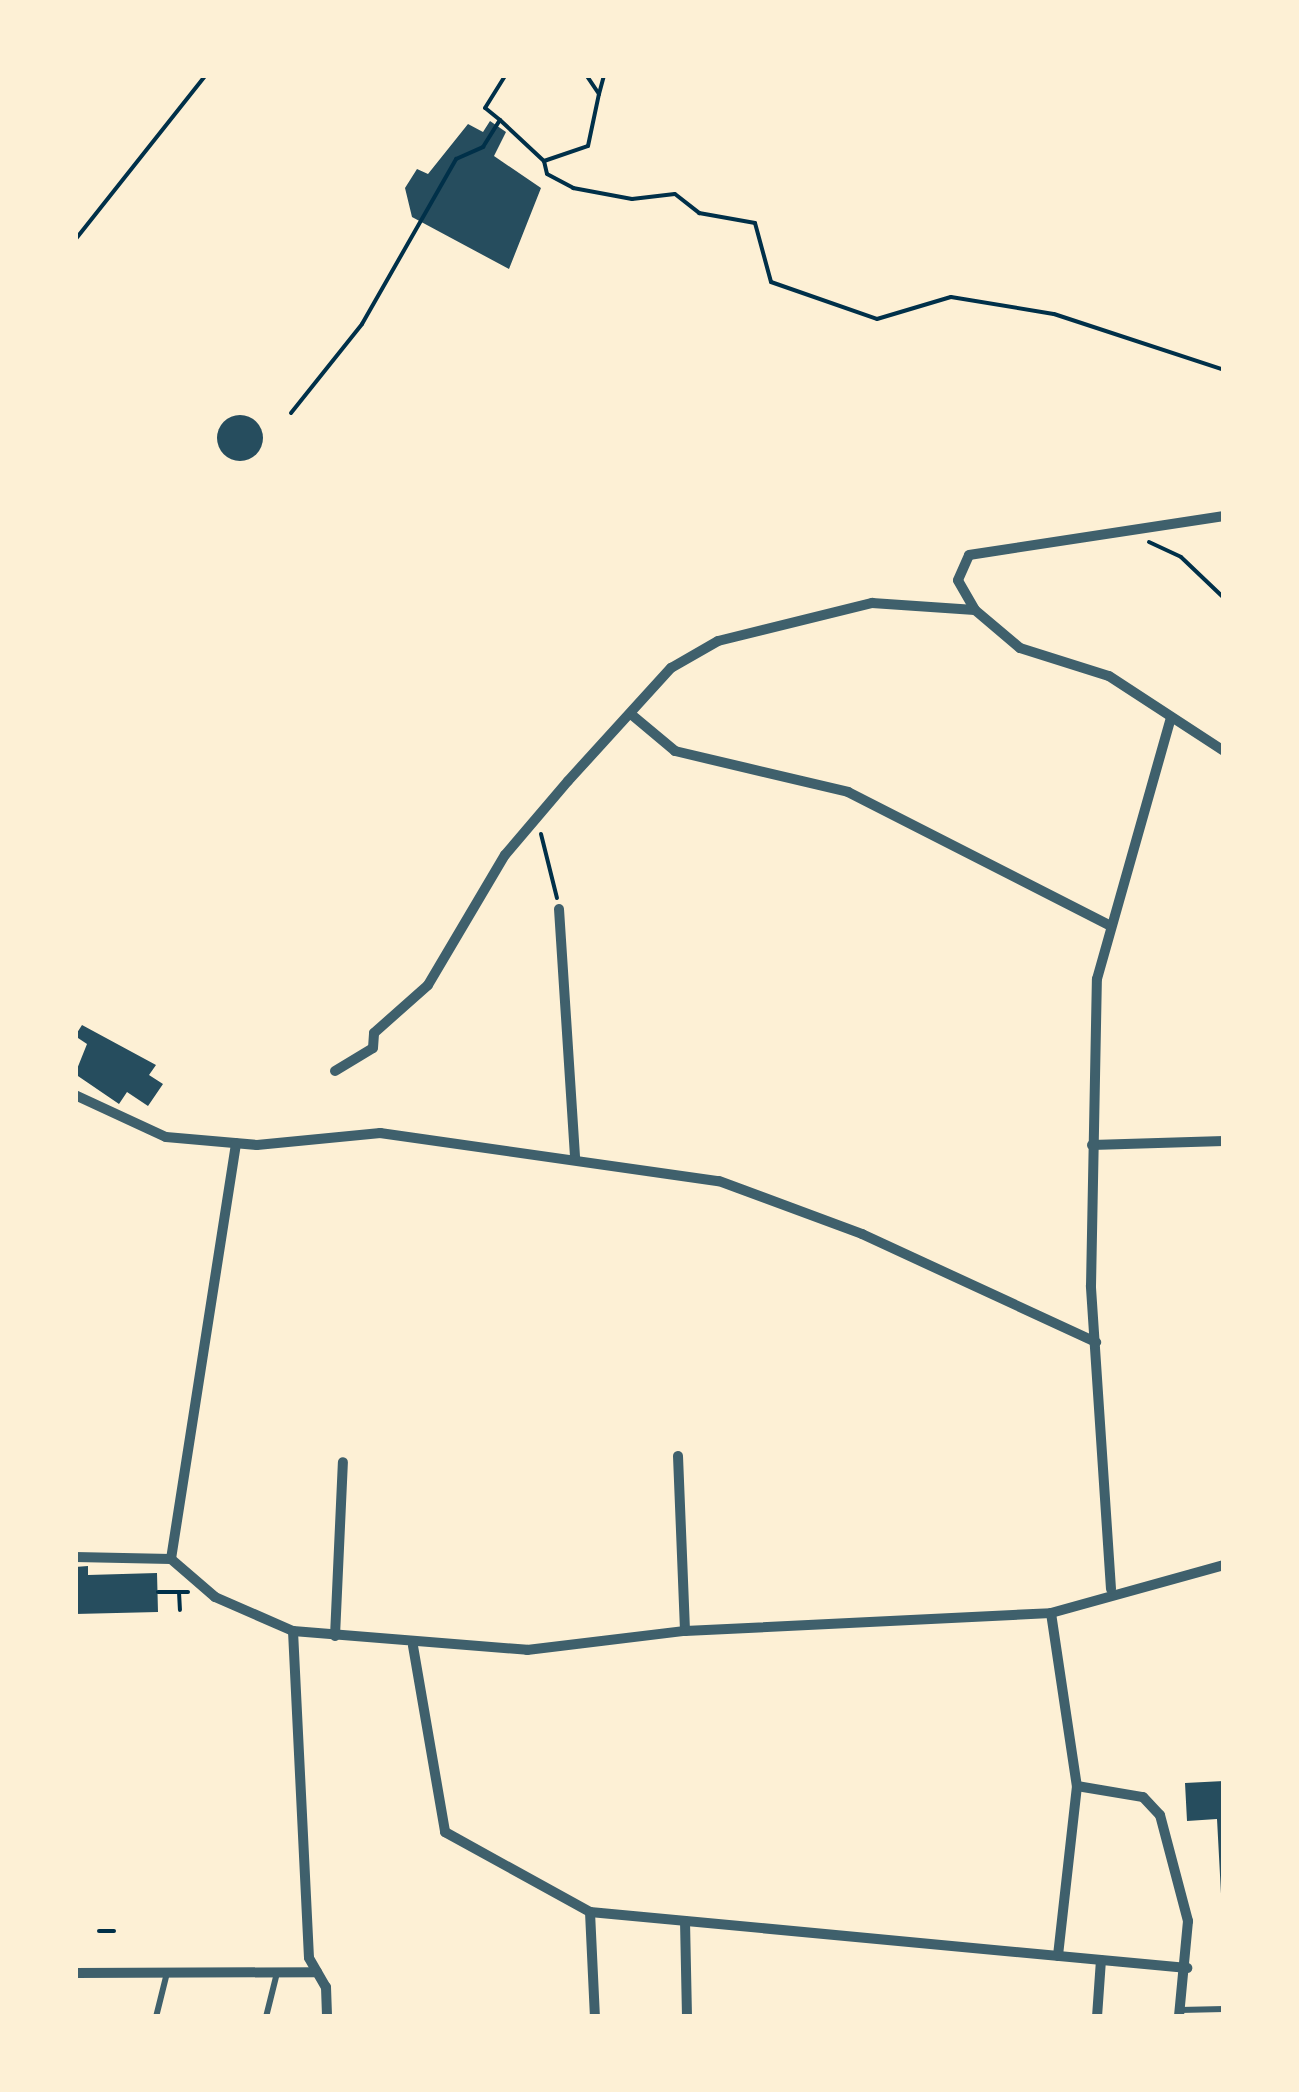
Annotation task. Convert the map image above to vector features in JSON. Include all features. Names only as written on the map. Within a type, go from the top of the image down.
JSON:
[{"type":"street","points":[[1224,516],[969,555],[958,580],[976,610],[1020,648],[1083,663],[1224,751]]},
{"type":"street","points":[[335,1071],[373,1048],[374,1032],[428,985],[536,820],[671,668],[718,641],[872,603],[976,610]]},
{"type":"street","points":[[632,714],[675,751],[848,792],[1110,926]]},
{"type":"street","points":[[1111,1589],[1096,1342],[1092,1145],[1097,979],[1171,718]]},
{"type":"street","points":[[560,909],[574,1156]]},
{"type":"street","points":[[75,1094],[166,1137],[236,1143],[380,1133],[574,1156],[719,1181],[862,1234],[1096,1342]]},
{"type":"street","points":[[1092,1145],[1224,1141]]},
{"type":"street","points":[[171,1559],[236,1143]]},
{"type":"street","points":[[678,1456],[685,1631]]},
{"type":"street","points":[[336,1636],[343,1462]]},
{"type":"street","points":[[75,1558],[171,1559],[208,1591],[293,1630],[413,1646],[526,1650],[685,1631],[1051,1613],[1111,1589],[1224,1564]]},
{"type":"street","points":[[1051,1613],[1077,1786],[1058,1956]]},
{"type":"street","points":[[293,1630],[308,1958],[317,1972],[327,2017]]},
{"type":"street","points":[[413,1646],[445,1832],[590,1912],[1188,1968]]},
{"type":"street","points":[[1077,1786],[1143,1796],[1160,1815],[1184,1884],[1188,1968],[1179,2014]]},
{"type":"street","points":[[590,1912],[595,2017]]},
{"type":"street","points":[[685,1922],[687,2017]]},
{"type":"street","points":[[1097,2017],[1101,1960]]},
{"type":"street","points":[[75,1972],[317,1972]]},
{"type":"lane","points":[[266,2017],[277,1972]]},
{"type":"lane","points":[[156,2017],[167,1973]]},
{"type":"lane","points":[[1179,2014],[1224,2009]]},
{"type":"path","points":[[75,240],[206,75]]},
{"type":"path","points":[[483,75],[505,76],[485,108],[544,161],[547,174],[573,188],[632,200],[674,194],[698,212],[756,223],[763,272],[788,290],[877,319],[923,300],[1054,314],[1224,370]]},
{"type":"path","points":[[586,75],[599,94]]},
{"type":"path","points":[[544,161],[588,146],[604,75]]},
{"type":"path","points":[[291,413],[362,324],[456,160],[483,147],[500,120]]},
{"type":"path","points":[[1122,529],[1181,557],[1224,598]]},
{"type":"path","points":[[536,820],[560,909]]},
{"type":"path","points":[[158,1592],[208,1591]]},
{"type":"path","points":[[179,1592],[180,1610]]},
{"type":"path","points":[[99,1931],[114,1931]]},
{"type":"building","points":[[490,121],[506,132],[494,156],[541,188],[509,269],[412,217],[405,188],[417,169],[428,174],[468,124],[483,132]]},
{"type":"building","points":[[240,415],[256,422],[263,438],[256,454],[240,461],[224,454],[217,438],[224,422]]},
{"type":"building","points":[[82,1025],[156,1065],[149,1075],[163,1084],[148,1106],[127,1092],[119,1104],[75,1074],[87,1044],[75,1036]]},
{"type":"building","points":[[88,1566],[88,1575],[157,1573],[158,1612],[75,1614],[75,1567]]},
{"type":"building","points":[[1224,1781],[1221,1894],[1217,1819],[1187,1821],[1185,1783]]}]
